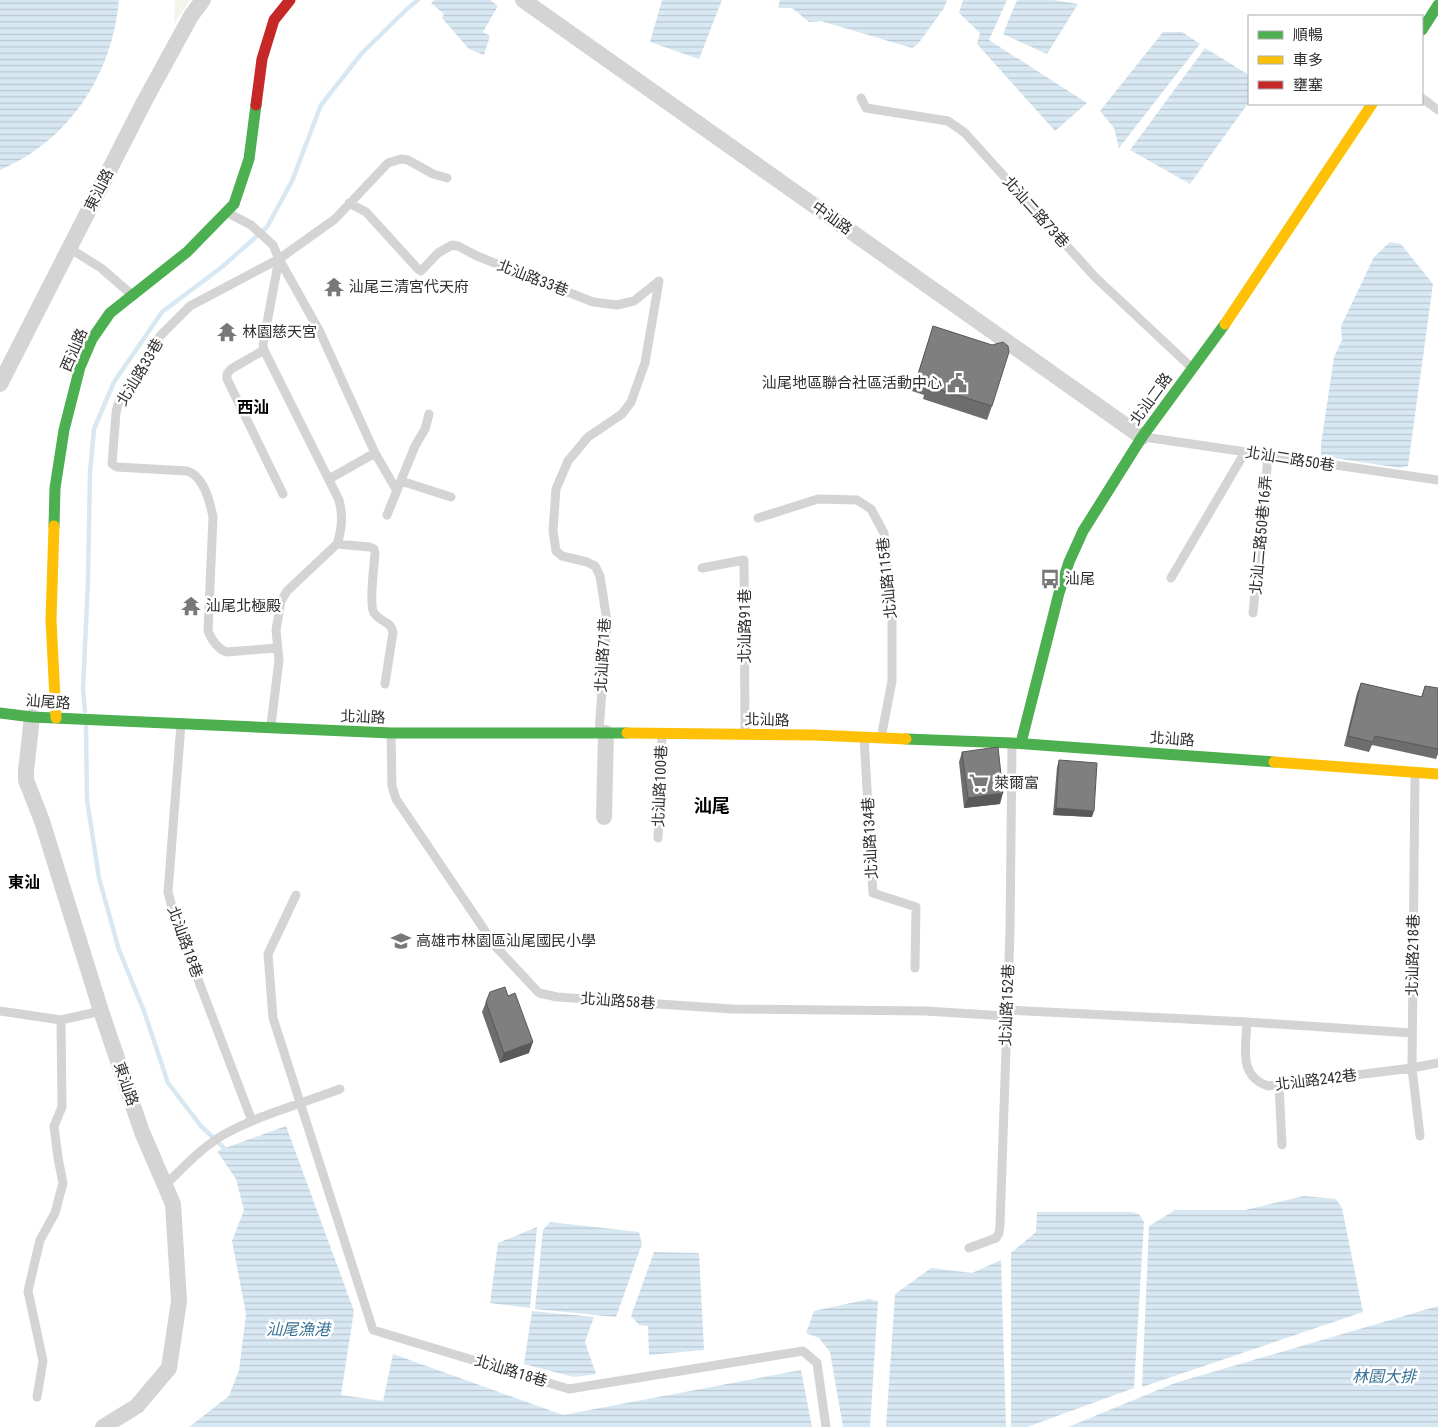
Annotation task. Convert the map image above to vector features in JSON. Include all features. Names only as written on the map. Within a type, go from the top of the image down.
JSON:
[{"type":"street","name":"東汕路","points":[[0,384],[144,102],[191,16],[203,0]]},
{"type":"street","name":"西汕路","points":[[56,718],[51,620],[55,488],[64,430],[80,367],[92,339],[110,313],[187,252],[234,204],[249,159],[262,59],[274,20],[290,0]]},
{"type":"street","name":"中汕路","points":[[523,0],[1142,437]]},
{"type":"street","points":[[1423,28],[1438,5]]},
{"type":"street","name":"北汕二路","points":[[1016,743],[1059,593],[1069,562],[1083,531],[1142,437],[1221,330],[1371,105]]},
{"type":"street","name":"汕尾路","points":[[0,713],[32,717],[95,720]]},
{"type":"street","name":"東汕路","points":[[32,717],[26,780],[42,821],[142,1132],[173,1204],[179,1301],[169,1368],[137,1406],[103,1427]]},
{"type":"street","name":"北汕路","points":[[95,720],[391,733],[602,732],[745,734],[1016,743],[1438,774]]},
{"type":"street","points":[[602,732],[604,817]]},
{"type":"lane","name":"北汕二路73巷","points":[[861,98],[866,108],[948,122],[965,133],[1095,277],[1192,368]]},
{"type":"lane","points":[[1423,99],[1438,110]]},
{"type":"lane","name":"北汕路33巷","points":[[277,648],[226,652],[219,649],[211,637],[208,631],[213,517],[211,507],[199,479],[194,473],[112,464],[118,404],[160,336],[190,306],[279,259],[335,219],[388,163],[401,159],[408,160],[433,174],[447,178]]},
{"type":"lane","name":"北汕路33巷","points":[[350,203],[366,212],[418,269],[422,271],[438,253],[452,245],[593,302],[617,305],[634,301],[659,281]]},
{"type":"lane","points":[[226,212],[251,225],[273,244],[279,259],[320,332],[375,453],[397,491]]},
{"type":"lane","points":[[70,248],[101,268],[133,296]]},
{"type":"lane","points":[[270,728],[279,660],[276,630],[281,601],[287,591],[337,544],[340,535],[342,509],[329,479],[264,350],[263,344],[279,259]]},
{"type":"lane","name":"北汕路71巷","points":[[602,732],[607,621],[600,576],[595,566],[587,562],[562,556],[556,551],[553,531],[556,489],[568,461],[588,438],[622,414],[631,402],[645,362],[659,281]]},
{"type":"lane","points":[[264,350],[231,369],[227,374],[227,379],[282,494]]},
{"type":"lane","points":[[387,515],[415,446],[425,429],[429,414]]},
{"type":"lane","name":"北汕二路50巷","points":[[1142,437],[1438,480]]},
{"type":"lane","points":[[1170,578],[1245,452]]},
{"type":"lane","points":[[329,479],[375,453]]},
{"type":"lane","name":"北汕二路50巷16弄","points":[[1253,613],[1268,456]]},
{"type":"lane","points":[[401,481],[451,497]]},
{"type":"lane","name":"北汕路115巷","points":[[758,518],[818,499],[857,500],[871,509],[884,533],[892,608],[892,682],[881,738]]},
{"type":"lane","points":[[337,544],[370,547],[374,550],[372,608],[376,616],[390,625],[393,632],[385,684]]},
{"type":"lane","name":"北汕路91巷","points":[[702,568],[744,560],[745,734]]},
{"type":"lane","name":"北汕路18巷","points":[[181,724],[168,892],[175,919],[252,1121]]},
{"type":"lane","name":"北汕路58巷","points":[[391,733],[392,786],[396,799],[496,947],[539,993],[557,997],[732,1009],[1006,1013],[1248,1022],[1412,1033]]},
{"type":"lane","name":"北汕路100巷","points":[[658,838],[662,733]]},
{"type":"lane","name":"北汕路134巷","points":[[864,737],[873,893],[916,907],[915,968]]},
{"type":"lane","name":"北汕路152巷","points":[[969,1248],[996,1238],[999,1232],[1016,743]]},
{"type":"lane","name":"北汕路218巷","points":[[1415,772],[1412,1068],[1420,1136]]},
{"type":"lane","name":"北汕路18巷","points":[[296,895],[268,954],[273,1018],[373,1330],[569,1389],[803,1351],[817,1363],[826,1427]]},
{"type":"lane","points":[[0,1011],[60,1020],[102,1012]]},
{"type":"lane","points":[[37,1397],[43,1361],[28,1291],[40,1240],[55,1213],[63,1183],[54,1126],[62,1107],[60,1020]]},
{"type":"lane","name":"北汕路242巷","points":[[1248,1022],[1246,1061],[1251,1076],[1258,1083],[1268,1086],[1438,1063]]},
{"type":"lane","points":[[1279,1085],[1282,1145]]},
{"type":"lane","points":[[165,1185],[204,1148],[222,1135],[252,1121],[340,1089]]},
{"type":"shaded area","points":[[175,0],[190,0],[174,24]]},
{"type":"water","points":[[0,0],[119,0],[115,28],[107,54],[97,79],[83,102],[67,123],[47,141],[25,157],[0,170]]},
{"type":"water","points":[[434,0],[490,0],[498,6],[483,32],[490,36],[484,55],[469,49],[442,18],[444,14],[431,3]]},
{"type":"water","points":[[662,0],[722,0],[699,59],[650,42]]},
{"type":"water","points":[[780,0],[947,0],[944,8],[918,44],[912,48],[821,21],[809,22],[792,8],[778,8]]},
{"type":"water","points":[[963,0],[1007,0],[989,40],[1087,103],[1055,131],[977,44],[980,33],[959,13]]},
{"type":"water","points":[[1017,0],[1054,0],[1078,4],[1047,54],[1003,34]]},
{"type":"water","points":[[1163,32],[1182,32],[1200,44],[1119,148],[1114,128],[1100,111]]},
{"type":"water","points":[[1205,48],[1248,74],[1248,103],[1190,184],[1130,150]]},
{"type":"water","points":[[1390,242],[1401,244],[1433,284],[1408,466],[1400,468],[1321,456],[1321,444],[1334,357],[1342,340],[1341,326],[1374,257]]},
{"type":"water","name":"汕尾漁港","points":[[286,1126],[354,1311],[341,1395],[383,1401],[393,1354],[563,1415],[801,1370],[812,1427],[189,1427],[229,1396],[239,1370],[246,1314],[232,1241],[244,1210],[236,1179],[217,1151]]},
{"type":"water","points":[[1304,1196],[1336,1199],[1342,1208],[1363,1312],[1142,1387],[1149,1226],[1175,1210],[1245,1210]]},
{"type":"water","points":[[1037,1212],[1131,1212],[1139,1214],[1144,1222],[1134,1388],[1027,1427],[1011,1427],[1011,1253],[1036,1232]]},
{"type":"water","points":[[550,1222],[639,1232],[642,1244],[616,1317],[535,1309],[543,1230]]},
{"type":"water","points":[[537,1227],[530,1308],[490,1303],[498,1243]]},
{"type":"water","points":[[654,1252],[699,1253],[704,1350],[649,1355],[648,1326],[639,1325],[631,1316]]},
{"type":"water","points":[[1001,1260],[1006,1427],[886,1427],[895,1294],[931,1268],[972,1273]]},
{"type":"water","points":[[869,1299],[878,1301],[870,1427],[843,1427],[830,1352],[819,1338],[806,1333],[814,1311]]},
{"type":"water","name":"林園大排","points":[[1438,1306],[1438,1427],[1068,1427],[1175,1383]]},
{"type":"water","points":[[532,1311],[594,1317],[585,1342],[596,1374],[574,1377],[524,1364]]},
{"type":"building","name":"汕尾地區聯合社區活動中心","points":[[933,326],[992,345],[1003,342],[1008,346],[1009,352],[992,406],[928,386],[929,381],[917,378]]},
{"type":"building","points":[[1361,683],[1422,697],[1425,686],[1438,688],[1438,749],[1375,736],[1373,742],[1348,736]]},
{"type":"building","name":"萊爾富","points":[[998,747],[1003,793],[968,798],[962,752]]},
{"type":"building","points":[[1059,760],[1097,763],[1094,811],[1056,808]]},
{"type":"building","points":[[505,987],[508,996],[515,993],[533,1042],[504,1053],[486,1002],[490,992]]},
{"type":"waterway","points":[[85,711],[83,689],[90,472],[94,429],[114,382],[162,312],[222,267],[267,227],[292,181],[321,105],[362,53],[418,0]]},
{"type":"waterway","points":[[86,727],[87,800],[99,878],[119,950],[144,1011],[168,1083],[201,1126],[224,1148]]},
{"type":"traffic: fast","points":[[1423,28],[1438,5]]},
{"type":"traffic: fast","points":[[54,526],[55,488],[64,430],[80,367],[92,339],[110,313],[187,252],[234,204],[249,159],[256,105]]},
{"type":"traffic: fast","points":[[1021,743],[1059,593],[1069,562],[1083,531],[1142,437],[1225,324]]},
{"type":"traffic: fast","points":[[0,713],[32,717],[391,733],[627,733]]},
{"type":"traffic: fast","points":[[906,739],[1012,743],[1274,762]]},
{"type":"traffic: slow","points":[[1225,324],[1371,105]]},
{"type":"traffic: slow","points":[[54,526],[51,620],[56,718]]},
{"type":"traffic: slow","points":[[627,733],[814,735],[906,739]]},
{"type":"traffic: slow","points":[[1274,762],[1438,774]]},
{"type":"traffic: jam","points":[[256,105],[262,59],[274,20],[290,0]]},
{"type":"place","name":"汕尾三清宮代天府","points":[[334,287]]},
{"type":"place","name":"林園慈天宮","points":[[227,332]]},
{"type":"place","name":"汕尾地區聯合社區活動中心","points":[[957,383]]},
{"type":"place","name":"汕尾","points":[[1050,579]]},
{"type":"place","name":"汕尾北極殿","points":[[191,606]]},
{"type":"place","name":"萊爾富","points":[[979,783]]},
{"type":"place","name":"高雄市林園區汕尾國民小學","points":[[401,941]]},
{"type":"district","name":"西汕","points":[[253,407]]},
{"type":"district","name":"汕尾","points":[[712,805]]},
{"type":"district","name":"東汕","points":[[24,882]]}]
